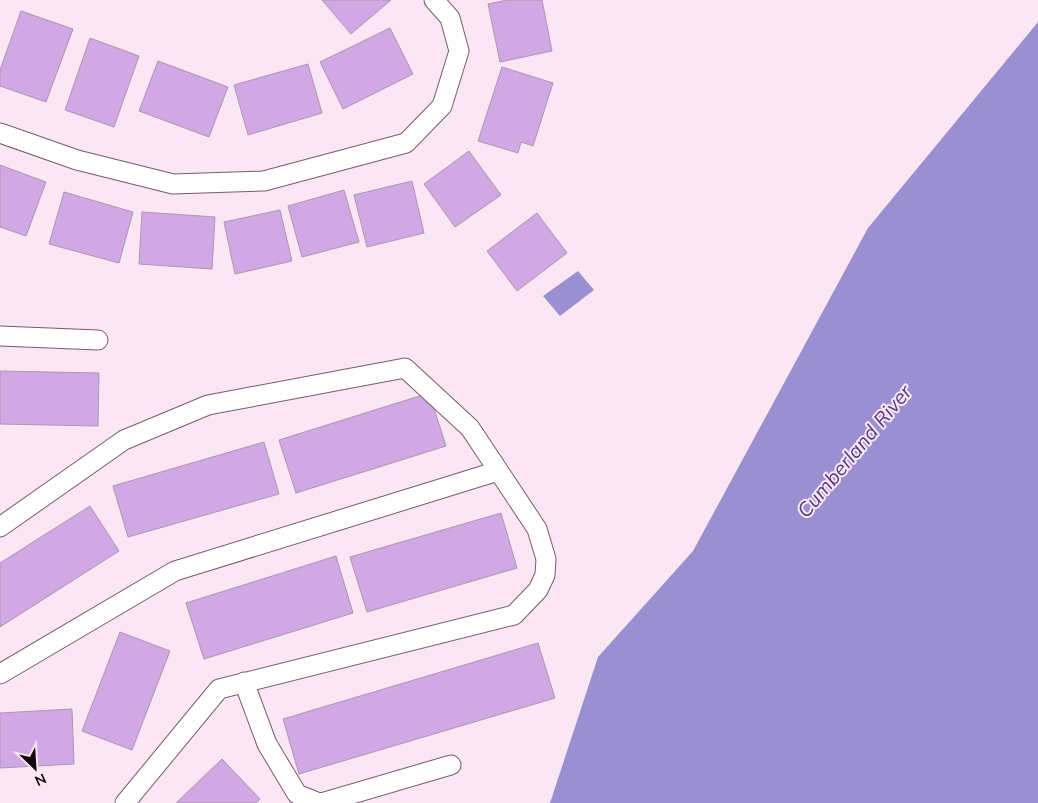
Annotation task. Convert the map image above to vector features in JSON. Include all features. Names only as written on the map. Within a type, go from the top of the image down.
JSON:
[{"type":"street","points":[[0,133],[77,160],[173,184],[264,181],[406,143],[442,106],[459,51],[450,18],[434,0]]},
{"type":"street","points":[[0,336],[98,340]]},
{"type":"street","points":[[0,527],[124,440],[208,405],[405,368],[470,428],[537,529],[546,559],[545,575],[538,590],[514,615],[219,689],[125,803]]},
{"type":"street","points":[[0,674],[175,571],[498,470]]},
{"type":"street","points":[[244,682],[267,744],[297,794],[320,803],[451,765]]},
{"type":"water","name":"Cumberland River","points":[[1038,22],[1038,803],[550,803],[598,657],[693,551],[868,228]]},
{"type":"water","points":[[578,271],[594,290],[560,316],[543,296]]},
{"type":"building","points":[[322,0],[391,0],[351,34]]},
{"type":"building","points":[[507,0],[542,0],[552,51],[500,62],[488,4]]},
{"type":"building","points":[[21,11],[73,29],[46,102],[0,86],[0,70]]},
{"type":"building","points":[[390,28],[413,74],[343,109],[320,62]]},
{"type":"building","points":[[90,38],[139,56],[114,127],[65,110]]},
{"type":"building","points":[[158,61],[228,87],[209,137],[139,111]]},
{"type":"building","points":[[308,64],[322,113],[248,135],[234,85]]},
{"type":"building","points":[[502,67],[553,83],[533,146],[521,142],[518,153],[478,141]]},
{"type":"building","points":[[469,151],[501,195],[455,227],[424,184]]},
{"type":"building","points":[[0,165],[46,182],[26,236],[0,227]]},
{"type":"building","points":[[412,181],[424,233],[367,247],[354,195]]},
{"type":"building","points":[[344,190],[359,242],[302,257],[288,206]]},
{"type":"building","points":[[64,192],[133,212],[119,263],[49,244]]},
{"type":"building","points":[[280,210],[292,261],[235,274],[224,222]]},
{"type":"building","points":[[142,212],[215,217],[212,269],[139,264]]},
{"type":"building","points":[[537,213],[567,253],[517,291],[487,251]]},
{"type":"building","points":[[0,371],[99,373],[98,426],[0,424]]},
{"type":"building","points":[[429,393],[446,446],[296,493],[279,440]]},
{"type":"building","points":[[264,442],[279,494],[128,537],[113,486]]},
{"type":"building","points":[[90,506],[119,551],[0,627],[0,563]]},
{"type":"building","points":[[501,513],[517,568],[367,612],[350,557]]},
{"type":"building","points":[[336,556],[353,613],[204,659],[186,603]]},
{"type":"building","points":[[120,632],[170,651],[132,750],[82,731]]},
{"type":"building","points":[[538,643],[555,698],[299,774],[283,719]]},
{"type":"building","points":[[72,709],[74,764],[0,768],[0,713]]},
{"type":"building","points":[[222,759],[260,799],[256,803],[176,803]]}]
